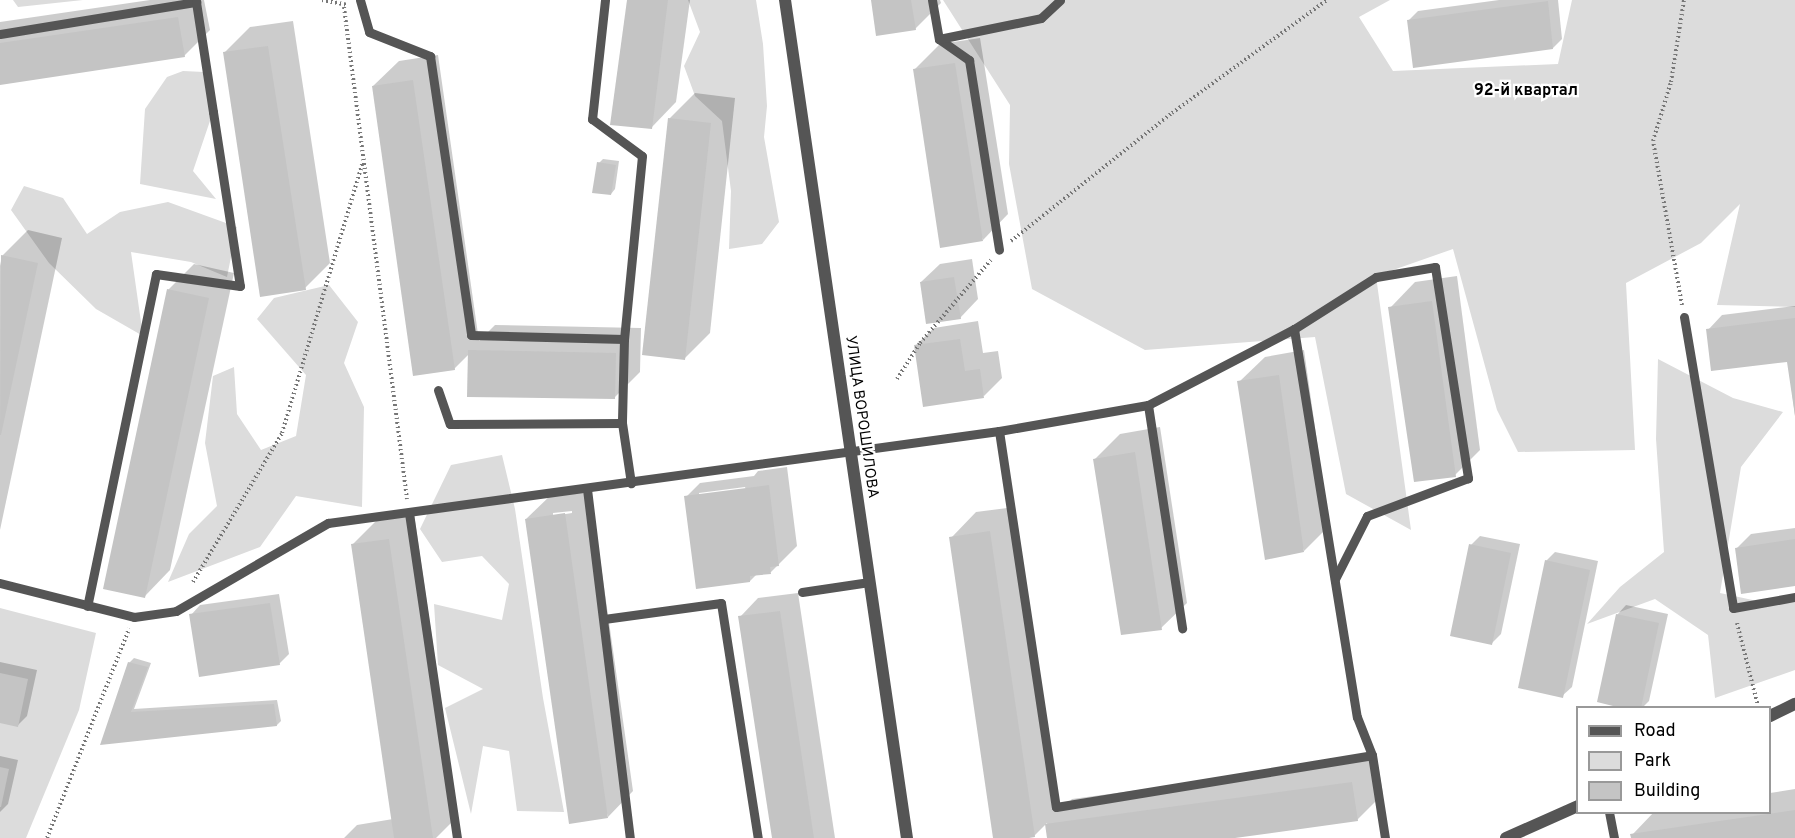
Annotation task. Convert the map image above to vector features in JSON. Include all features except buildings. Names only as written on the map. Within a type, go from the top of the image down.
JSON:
[{"type":"street","name":"УЛИЦА ВОРОШИЛОВА","points":[[785,0],[907,838]]},
{"type":"street","points":[[1771,716],[1795,704]]},
{"type":"street","points":[[1506,838],[1576,807]]},
{"type":"lane","points":[[360,0],[369,32],[430,56],[471,335],[624,339]]},
{"type":"lane","points":[[605,0],[592,119],[642,156],[624,339],[622,423],[631,483]]},
{"type":"lane","points":[[932,0],[939,39],[969,60],[999,250]]},
{"type":"lane","points":[[939,39],[1041,18],[1060,0]]},
{"type":"lane","points":[[0,34],[196,2],[240,286],[156,274],[87,606]]},
{"type":"lane","points":[[0,583],[134,617],[176,611],[328,523],[999,431],[1148,405],[1294,329],[1376,276],[1436,267],[1468,478],[1367,516],[1335,579]]},
{"type":"lane","points":[[1684,317],[1733,608],[1795,597]]},
{"type":"lane","points":[[1294,329],[1357,717],[1372,755],[1385,838]]},
{"type":"lane","points":[[438,390],[450,424],[622,423]]},
{"type":"lane","points":[[1148,405],[1182,628]]},
{"type":"lane","points":[[999,431],[1056,807],[1372,755]]},
{"type":"lane","points":[[587,489],[630,838]]},
{"type":"lane","points":[[409,513],[457,838]]},
{"type":"lane","points":[[802,592],[869,582]]},
{"type":"lane","points":[[604,619],[721,603],[759,838]]},
{"type":"lane","points":[[1610,814],[1614,838]]},
{"type":"path","points":[[322,0],[343,2],[362,13]]},
{"type":"path","points":[[897,380],[920,343],[999,250],[1172,113],[1327,0]]},
{"type":"path","points":[[1684,0],[1671,82],[1653,141],[1684,317]]},
{"type":"path","points":[[343,2],[409,513]]},
{"type":"path","points":[[176,611],[282,433],[364,160]]},
{"type":"path","points":[[1733,608],[1758,706]]},
{"type":"path","points":[[47,838],[134,617]]},
{"type":"green space","points":[[13,0],[83,0],[18,7]]},
{"type":"green space","points":[[688,0],[756,0],[763,44],[767,106],[764,137],[779,222],[762,244],[729,249],[731,191],[722,121],[695,96],[684,66],[700,32]]},
{"type":"green space","points":[[943,0],[1390,0],[1359,17],[1393,71],[1558,64],[1572,0],[1795,0],[1795,307],[1717,305],[1740,204],[1701,243],[1626,283],[1635,450],[1518,452],[1497,410],[1453,249],[1376,276],[1411,530],[1346,494],[1315,337],[1145,350],[1032,289],[1009,164],[1010,105]]},
{"type":"green space","points":[[183,71],[204,72],[213,112],[193,171],[216,199],[140,184],[145,109],[167,77]]},
{"type":"green space","points":[[24,186],[63,198],[87,234],[120,212],[168,202],[237,227],[227,277],[191,262],[131,252],[143,336],[96,309],[49,263],[11,210]]},
{"type":"green space","points":[[329,285],[358,322],[344,363],[364,407],[362,507],[296,496],[260,547],[168,582],[189,534],[217,506],[205,443],[213,376],[234,367],[237,414],[261,450],[296,436],[306,375],[257,319],[274,298]]},
{"type":"green space","points":[[1658,359],[1733,398],[1783,412],[1741,467],[1720,593],[1776,605],[1795,597],[1795,670],[1715,698],[1708,635],[1655,599],[1587,624],[1620,587],[1664,552],[1656,439]]},
{"type":"green space","points":[[502,455],[515,509],[543,698],[564,812],[517,811],[509,751],[483,746],[471,814],[445,708],[483,689],[438,665],[434,604],[502,620],[509,584],[482,556],[442,562],[420,529],[451,465]]},
{"type":"green space","points":[[0,608],[96,633],[79,710],[26,838],[0,838]]},
{"type":"district","name":"92-й квартал","points":[[1526,91]]}]
